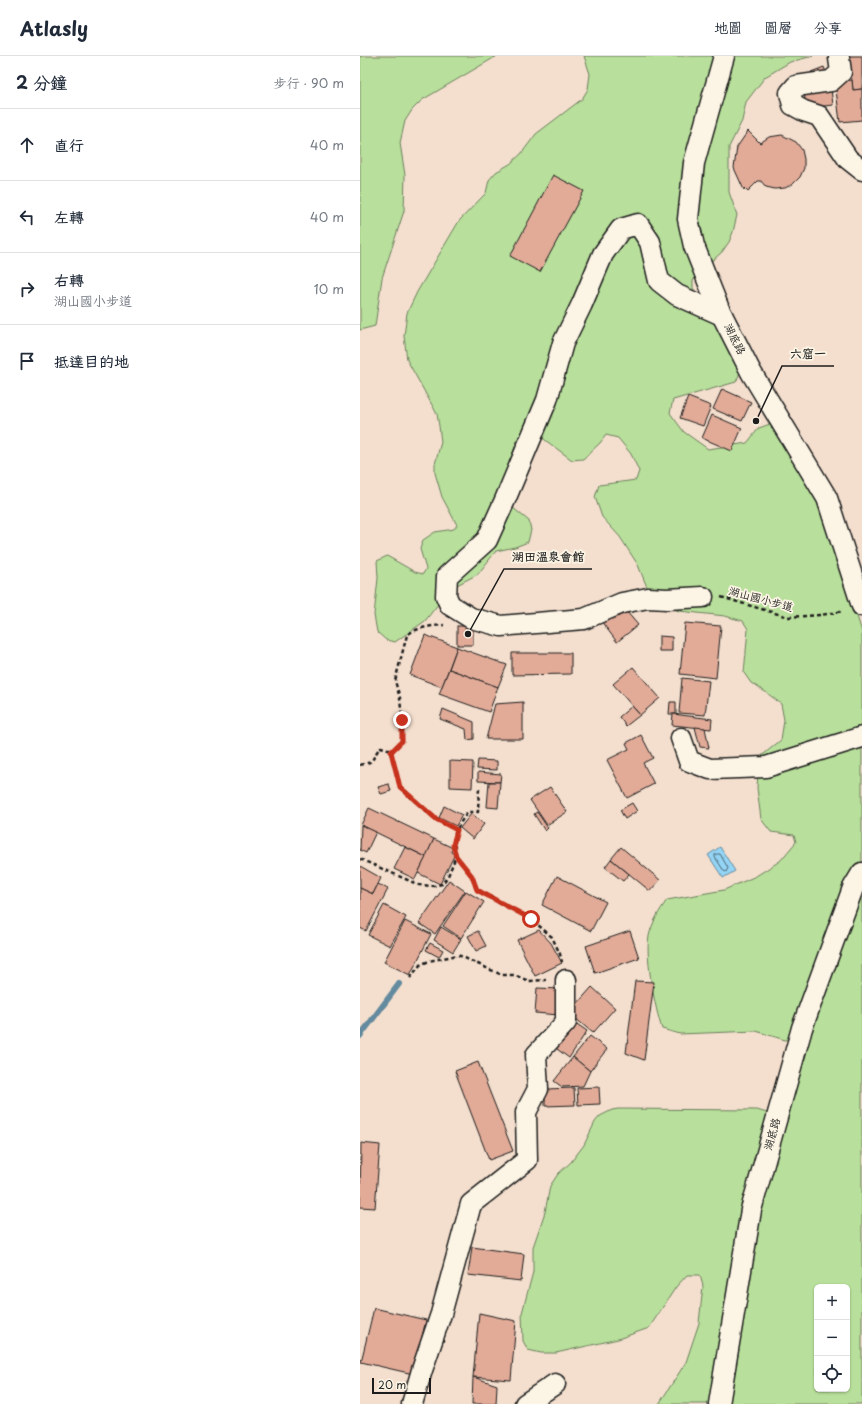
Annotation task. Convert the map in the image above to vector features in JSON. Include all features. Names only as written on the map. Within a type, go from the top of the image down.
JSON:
[{"type":"street","name":"湖底路","points":[[724,56],[694,163],[688,218],[694,246],[722,315],[751,372],[828,498],[855,608]]},
{"type":"street","points":[[839,58],[841,72],[831,81],[796,86],[790,93],[793,105],[804,111],[819,116],[848,159],[862,170]]},
{"type":"street","points":[[703,597],[667,599],[648,598],[622,603],[584,619],[501,626],[470,618],[450,605],[446,596],[446,576],[487,540],[547,400],[563,343],[582,304],[603,254],[622,229],[638,224],[650,242],[659,281],[676,295],[722,315]]},
{"type":"street","points":[[681,738],[689,761],[710,769],[766,767],[862,737]]},
{"type":"street","name":"湖底路","points":[[719,1404],[751,1210],[802,1028],[853,888],[862,873]]},
{"type":"street","points":[[412,1404],[441,1314],[471,1204],[527,1160],[526,1112],[538,1089],[536,1055],[566,1022],[566,980]]},
{"type":"street","points":[[526,1404],[555,1384]]},
{"type":"path","name":"湖山國小步道","points":[[703,597],[722,597],[788,617],[821,615],[855,608]]},
{"type":"path","points":[[391,752],[402,741],[400,698],[395,681],[407,635],[412,630],[431,626],[452,625],[450,605]]},
{"type":"path","points":[[360,765],[370,762],[381,747],[388,749],[391,752],[400,787],[436,819],[457,830]]},
{"type":"path","points":[[410,978],[420,966],[425,963],[458,955],[502,975],[514,975],[529,981],[566,980],[560,954],[552,937],[531,919],[477,890],[472,876],[456,856],[453,845],[457,830],[468,812],[478,812],[479,787]]},
{"type":"path","points":[[360,859],[419,885],[434,886],[442,884],[448,876],[456,856]]},
{"type":"green space","points":[[360,56],[497,56],[422,100],[412,110],[405,121],[400,143],[405,175],[404,211],[382,278],[375,326],[360,330]]},
{"type":"green space","points":[[584,56],[813,56],[790,62],[765,77],[746,102],[742,121],[729,147],[729,192],[737,215],[733,232],[729,242],[722,252],[697,274],[693,281],[693,288],[716,324],[741,370],[736,382],[673,400],[670,413],[684,432],[708,449],[747,443],[759,428],[770,424],[779,430],[820,497],[862,632],[862,864],[793,1037],[785,1040],[756,1031],[680,1034],[662,1029],[659,1020],[651,983],[648,945],[652,926],[667,900],[724,890],[756,876],[780,861],[796,842],[794,835],[771,832],[761,819],[757,788],[759,758],[781,740],[784,720],[781,704],[751,683],[744,673],[748,629],[743,621],[725,616],[679,611],[662,605],[649,592],[638,565],[620,537],[602,517],[595,497],[599,485],[636,480],[639,471],[631,454],[618,438],[606,435],[600,443],[583,459],[572,460],[529,428],[523,431],[517,440],[500,494],[512,507],[529,521],[531,530],[528,542],[515,547],[496,551],[478,574],[455,586],[425,621],[395,642],[386,640],[377,632],[374,615],[378,578],[377,561],[387,556],[415,572],[423,574],[426,569],[420,549],[423,540],[435,532],[454,529],[457,525],[442,497],[435,473],[435,464],[441,442],[437,414],[407,360],[404,336],[407,313],[417,292],[459,221],[486,193],[489,180],[496,172],[510,164],[521,154],[536,134],[582,99],[588,89],[590,74]]},
{"type":"green space","points":[[862,883],[862,1404],[729,1404],[759,1213],[806,1034]]},
{"type":"green space","points":[[612,1110],[757,1110],[769,1115],[714,1404],[659,1404],[686,1362],[699,1323],[703,1286],[700,1275],[687,1275],[676,1287],[649,1328],[618,1339],[556,1353],[541,1353],[528,1350],[523,1341],[522,1313],[533,1272],[533,1247],[545,1212],[550,1186],[558,1174],[571,1162],[584,1145],[595,1122],[600,1116]]},
{"type":"water","points":[[720,847],[735,871],[723,878],[708,855]]},
{"type":"building","points":[[849,56],[862,56],[862,89],[853,90]]},
{"type":"building","points":[[824,67],[827,75],[814,80],[811,72]]},
{"type":"building","points":[[852,80],[853,90],[862,89],[862,120],[840,122],[835,82]]},
{"type":"building","points":[[831,89],[833,105],[806,108],[804,92]]},
{"type":"building","points":[[748,131],[760,143],[769,137],[782,135],[796,142],[802,150],[804,168],[800,177],[793,184],[785,188],[775,189],[766,187],[761,181],[758,181],[748,191],[745,188],[744,190],[734,168],[737,147]]},
{"type":"building","points":[[553,175],[584,191],[540,272],[510,256]]},
{"type":"building","points":[[722,389],[751,402],[742,421],[713,409]]},
{"type":"building","points":[[688,397],[711,406],[703,426],[680,418]]},
{"type":"building","points":[[712,415],[742,428],[732,451],[702,438]]},
{"type":"building","points":[[621,605],[638,625],[617,642],[601,621]]},
{"type":"building","points":[[685,623],[721,626],[716,678],[680,674]]},
{"type":"building","points":[[457,626],[473,626],[473,645],[457,645]]},
{"type":"building","points":[[425,635],[457,647],[442,687],[410,675]]},
{"type":"building","points":[[659,636],[672,637],[672,651],[659,651]]},
{"type":"building","points":[[457,647],[507,665],[498,687],[449,669]]},
{"type":"building","points":[[512,653],[571,653],[571,674],[512,675]]},
{"type":"building","points":[[633,667],[660,698],[640,715],[613,684]]},
{"type":"building","points":[[449,669],[498,687],[489,712],[439,694]]},
{"type":"building","points":[[682,678],[709,681],[705,715],[679,713]]},
{"type":"building","points":[[523,702],[523,739],[486,739],[495,704]]},
{"type":"building","points":[[670,702],[676,702],[676,714],[669,714]]},
{"type":"building","points":[[632,706],[640,715],[626,726],[619,717]]},
{"type":"building","points":[[443,709],[474,722],[474,739],[467,740],[466,729],[440,719]]},
{"type":"building","points":[[673,714],[712,719],[711,729],[672,725]]},
{"type":"building","points":[[695,727],[705,728],[709,748],[700,747]]},
{"type":"building","points":[[641,735],[653,758],[643,763],[654,784],[627,798],[607,760],[629,749],[626,743]]},
{"type":"building","points":[[478,760],[497,761],[497,770],[477,769]]},
{"type":"building","points":[[450,761],[473,762],[472,788],[450,787]]},
{"type":"building","points":[[478,772],[501,774],[500,782],[478,781]]},
{"type":"building","points":[[489,782],[500,782],[498,808],[487,807]]},
{"type":"building","points":[[389,784],[391,791],[381,794],[378,787]]},
{"type":"building","points":[[550,787],[567,812],[547,825],[530,800]]},
{"type":"building","points":[[632,803],[637,811],[625,819],[620,810]]},
{"type":"building","points":[[444,806],[462,815],[456,826],[439,818]]},
{"type":"building","points":[[369,808],[434,839],[426,857],[361,825]]},
{"type":"building","points":[[537,812],[548,828],[545,831],[534,814]]},
{"type":"building","points":[[471,814],[484,824],[473,839],[460,828]]},
{"type":"building","points":[[361,825],[376,832],[366,853],[360,850]]},
{"type":"building","points":[[434,839],[453,848],[451,852],[455,854],[440,884],[418,873]]},
{"type":"building","points":[[405,847],[426,857],[415,879],[394,869]]},
{"type":"building","points":[[621,847],[660,880],[650,891],[611,859]]},
{"type":"building","points":[[611,859],[629,874],[623,881],[605,867]]},
{"type":"building","points":[[360,866],[381,878],[373,894],[360,888]]},
{"type":"building","points":[[557,876],[606,902],[591,931],[542,905]]},
{"type":"building","points":[[449,880],[465,891],[435,934],[419,923]]},
{"type":"building","points":[[378,884],[388,889],[366,931],[360,928],[360,888],[373,894]]},
{"type":"building","points":[[466,891],[484,902],[461,938],[443,926]]},
{"type":"building","points":[[384,905],[406,917],[390,946],[368,935]]},
{"type":"building","points":[[405,921],[431,934],[410,975],[384,962]]},
{"type":"building","points":[[441,927],[461,939],[453,952],[434,940]]},
{"type":"building","points":[[539,930],[551,943],[562,963],[535,976],[517,940]]},
{"type":"building","points":[[478,931],[486,946],[476,951],[468,936]]},
{"type":"building","points":[[630,931],[639,958],[595,973],[586,946]]},
{"type":"building","points":[[430,943],[443,950],[439,957],[426,950]]},
{"type":"building","points":[[635,981],[654,982],[644,1060],[626,1053]]},
{"type":"building","points":[[592,987],[615,1008],[593,1033],[569,1013]]},
{"type":"building","points":[[537,988],[560,989],[559,1015],[535,1013]]},
{"type":"building","points":[[571,1020],[587,1031],[569,1058],[553,1046]]},
{"type":"building","points":[[590,1036],[607,1049],[590,1071],[573,1057]]},
{"type":"building","points":[[573,1057],[590,1071],[583,1086],[562,1087],[554,1081]]},
{"type":"building","points":[[478,1062],[513,1151],[489,1160],[455,1071]]},
{"type":"building","points":[[599,1087],[600,1104],[578,1105],[577,1088]]},
{"type":"building","points":[[574,1088],[575,1105],[545,1106],[545,1089]]},
{"type":"building","points":[[361,1143],[380,1145],[375,1208],[360,1207]]},
{"type":"building","points":[[472,1247],[524,1254],[521,1281],[468,1275]]},
{"type":"building","points":[[374,1308],[426,1320],[413,1374],[361,1362]]},
{"type":"building","points":[[479,1313],[516,1321],[511,1380],[473,1377]]},
{"type":"building","points":[[473,1377],[497,1385],[496,1404],[472,1404]]},
{"type":"waterway","points":[[360,1036],[399,984]]},
{"type":"place","name":"六窟一","points":[[756,421]]},
{"type":"place","name":"湖田溫泉會館","points":[[468,634]]},
{"type":"route","points":[[402,720],[402,741],[391,752],[400,787],[436,819],[457,830],[453,845],[456,856],[472,876],[477,890],[531,919]]}]
